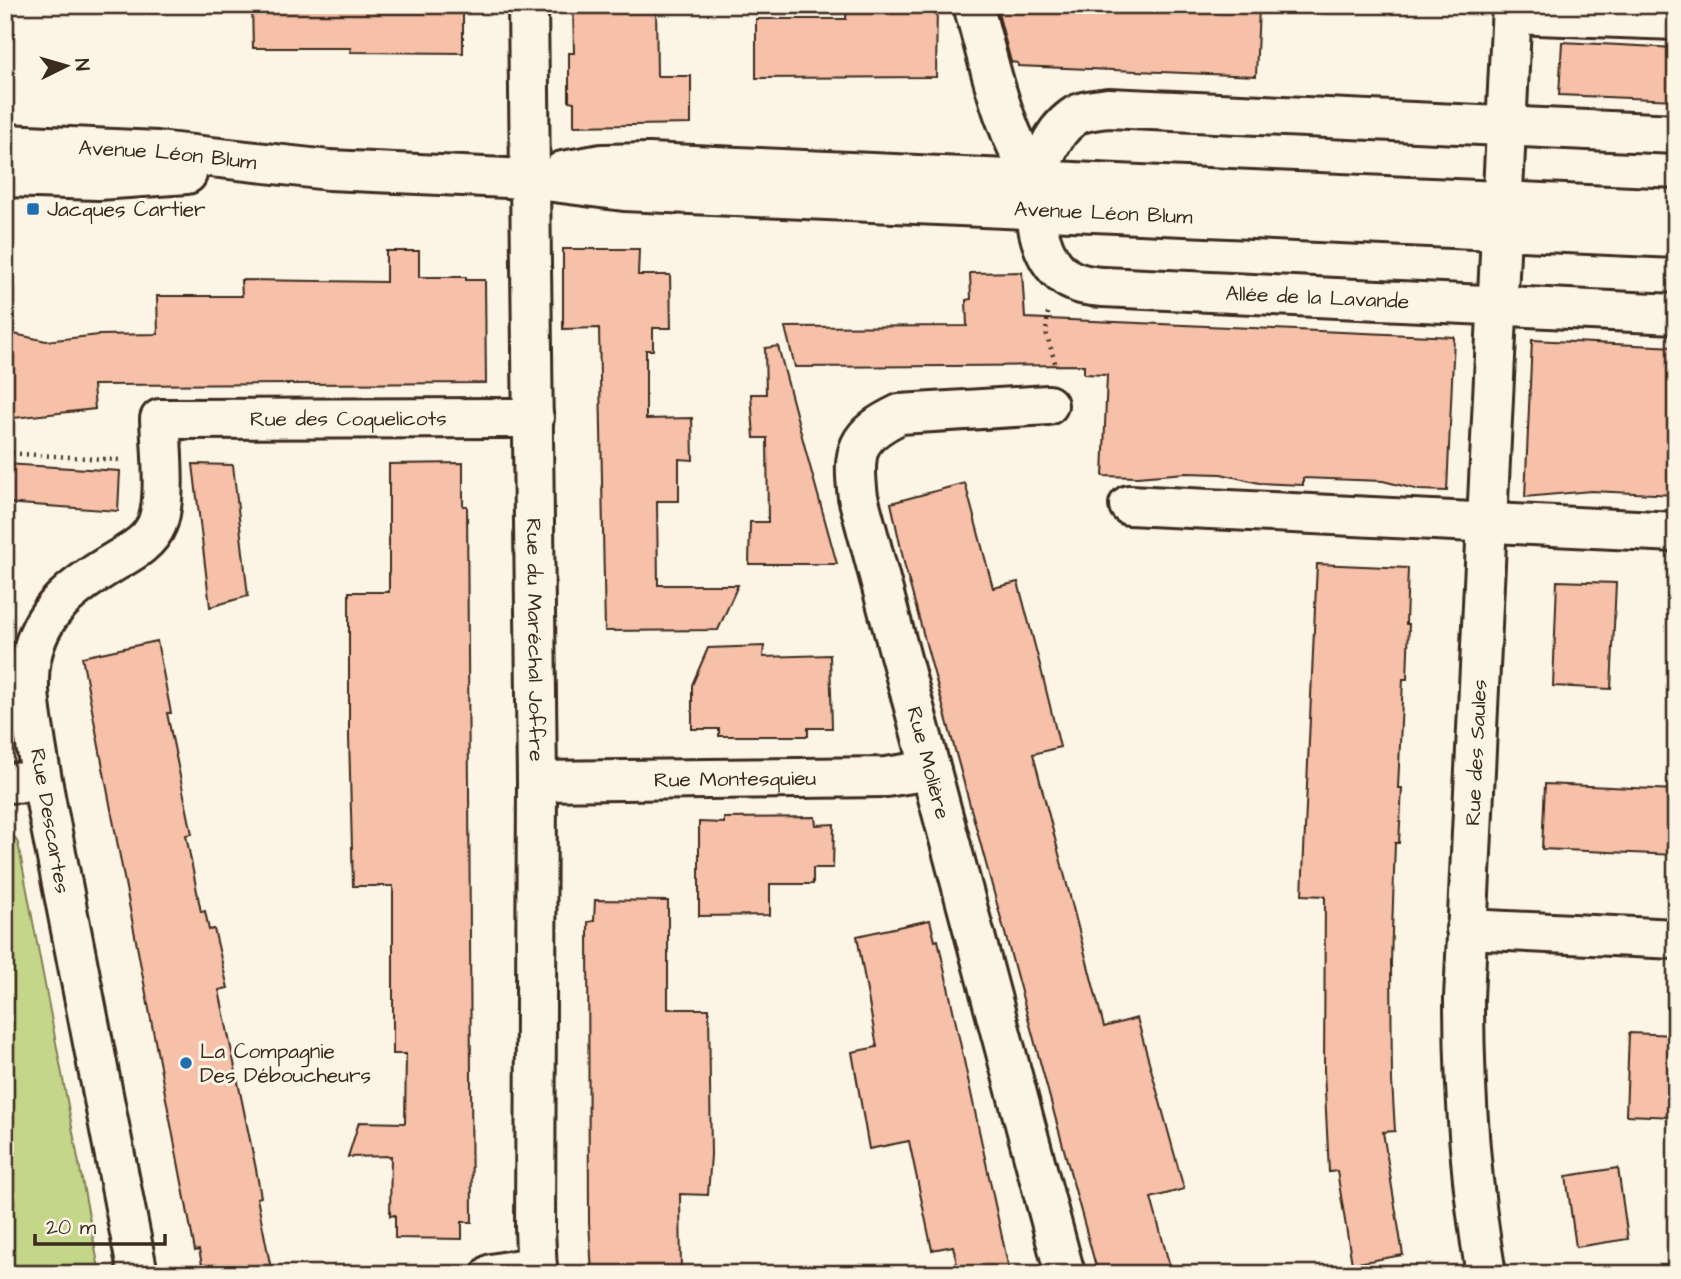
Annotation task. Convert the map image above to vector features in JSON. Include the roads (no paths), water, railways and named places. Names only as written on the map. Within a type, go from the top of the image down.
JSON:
[{"type":"street","name":"Rue du Maréchal Joffre","points":[[528,5],[537,781],[537,1270]]},
{"type":"street","points":[[973,5],[1011,135],[1037,195]]},
{"type":"street","points":[[1512,10],[1676,20]]},
{"type":"street","name":"Rue des Saules","points":[[1486,1274],[1472,1188],[1467,1132],[1464,1044],[1466,929],[1512,10]]},
{"type":"street","name":"Avenue Léon Blum","points":[[1037,195],[1055,133],[1073,116],[1097,109],[1676,134]]},
{"type":"street","name":"Avenue Léon Blum","points":[[5,144],[168,152],[329,170],[530,179],[582,167],[623,163],[1037,195],[1503,216],[1676,238]]},
{"type":"street","name":"Avenue Léon Blum","points":[[5,177],[99,180],[196,173],[329,170]]},
{"type":"street","name":"Allée de la Lavande","points":[[1037,195],[1039,230],[1052,264],[1074,281],[1102,288],[1676,314]]},
{"type":"street","name":"Avenue Léon Blum","points":[[1503,216],[1676,209]]},
{"type":"street","name":"Rue Molière","points":[[1048,405],[900,414],[879,424],[866,435],[859,446],[855,470],[858,497],[1065,1274]]},
{"type":"street","name":"Rue des Coquelicots","points":[[160,419],[534,418]]},
{"type":"street","name":"Rue Descartes","points":[[138,1274],[24,783],[30,661],[36,638],[47,615],[58,602],[80,584],[134,550],[149,538],[158,523],[161,505],[160,419]]},
{"type":"street","points":[[1129,505],[1676,531]]},
{"type":"street","name":"Rue Montesquieu","points":[[537,781],[886,776],[931,770]]},
{"type":"street","points":[[1466,929],[1676,939]]},
{"type":"street","points":[[492,1274],[537,1270]]},
{"type":"place","name":"Jacques Cartier","points":[[33,209]]},
{"type":"place","name":"La Compagnie Des Déboucheurs","points":[[186,1063]]}]
